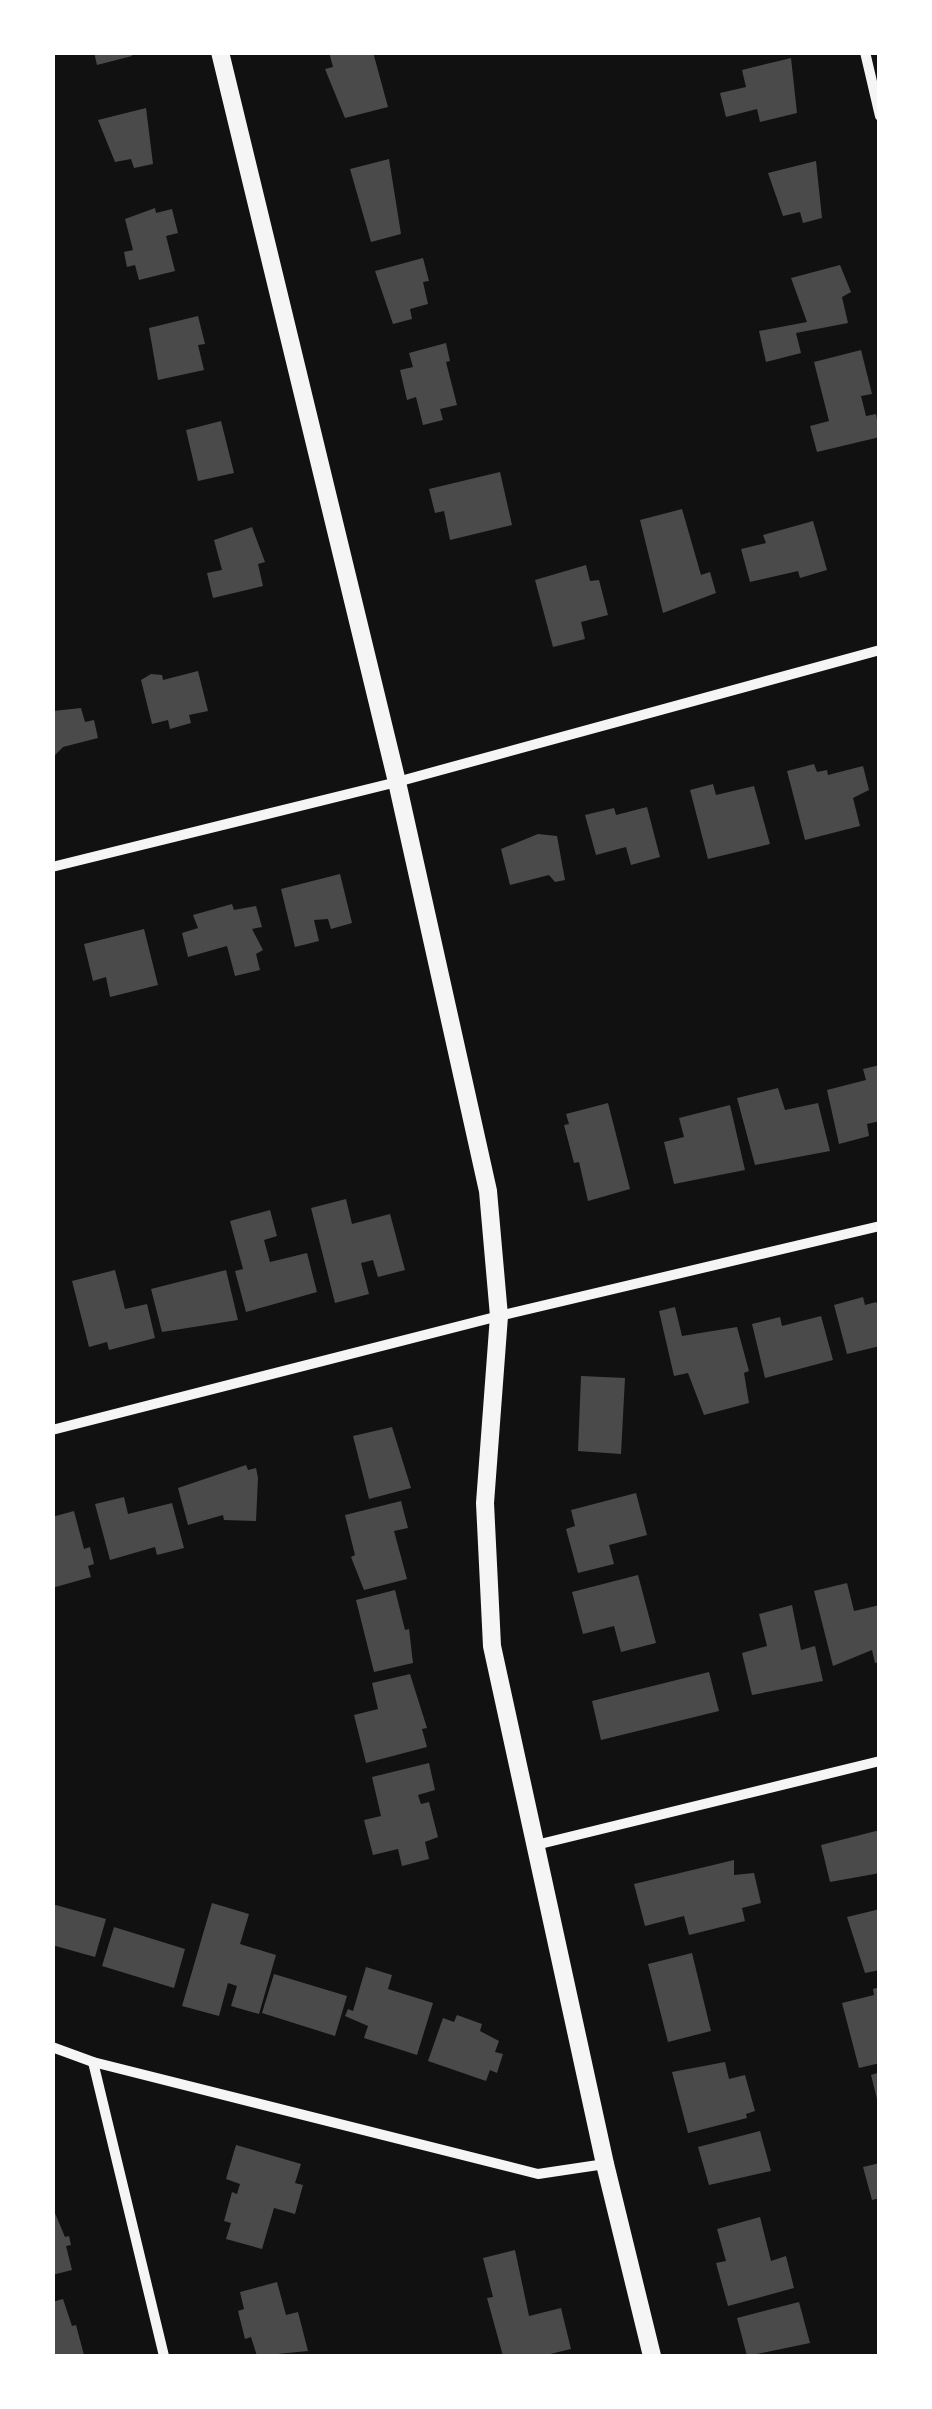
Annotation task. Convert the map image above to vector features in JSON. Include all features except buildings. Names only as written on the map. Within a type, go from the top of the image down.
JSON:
[{"type":"street","points":[[220,52],[397,782],[488,1191],[499,1316],[485,1502],[492,1646],[605,2164],[652,2356]]},
{"type":"street","points":[[865,52],[880,116]]},
{"type":"street","points":[[52,867],[397,782],[880,650]]},
{"type":"street","points":[[52,1430],[499,1316],[880,1226]]},
{"type":"street","points":[[536,1845],[880,1761]]},
{"type":"street","points":[[52,2047],[93,2062],[538,2174],[605,2164]]},
{"type":"street","points":[[93,2062],[164,2356]]}]
